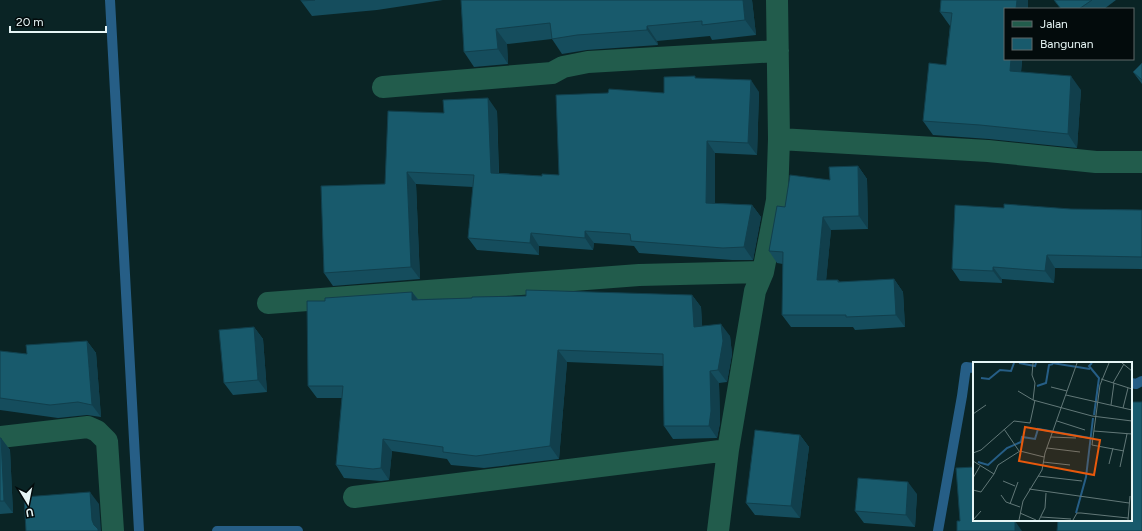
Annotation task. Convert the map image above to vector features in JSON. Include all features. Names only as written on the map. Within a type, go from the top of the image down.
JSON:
[{"type":"street","points":[[718,529],[728,450],[754,291],[763,272],[777,200],[779,139],[777,0]]},
{"type":"street","points":[[383,87],[552,73],[563,67],[588,62],[778,51]]},
{"type":"street","points":[[779,139],[988,151],[1096,162],[1142,162]]},
{"type":"street","points":[[268,303],[639,275],[763,272]]},
{"type":"street","points":[[0,437],[88,427],[97,431],[107,441],[113,531]]},
{"type":"street","points":[[354,497],[728,450]]},
{"type":"building","points":[[461,0],[743,0],[745,20],[702,25],[702,21],[647,26],[647,30],[577,35],[552,39],[550,23],[496,29],[498,49],[464,52]]},
{"type":"building","points":[[941,0],[1017,0],[1016,8],[1004,8],[1004,60],[1011,60],[1010,71],[1071,76],[1068,134],[923,121],[929,63],[946,65],[952,13],[940,12]]},
{"type":"building","points":[[1054,0],[1092,0],[1080,8],[1060,8]]},
{"type":"building","points":[[1142,63],[1142,80],[1133,72]]},
{"type":"building","points":[[695,76],[695,78],[751,80],[748,143],[707,141],[706,203],[752,205],[744,247],[723,248],[631,241],[630,234],[585,231],[585,238],[531,233],[530,243],[468,238],[474,175],[407,172],[411,267],[324,273],[321,186],[385,184],[388,111],[444,113],[443,100],[488,98],[491,173],[542,176],[542,174],[559,175],[556,95],[608,93],[609,89],[664,93],[664,77]]},
{"type":"building","points":[[858,166],[859,216],[823,217],[817,280],[838,280],[838,282],[894,279],[896,315],[846,317],[846,315],[782,315],[783,252],[769,251],[777,206],[785,207],[790,175],[830,180],[829,167]]},
{"type":"building","points":[[1004,204],[1071,209],[1142,210],[1142,257],[1047,255],[1045,271],[993,267],[993,271],[952,269],[955,205],[1004,208]]},
{"type":"building","points":[[526,290],[692,295],[694,327],[721,324],[723,341],[718,370],[710,371],[711,411],[709,426],[664,426],[663,354],[558,350],[550,446],[476,456],[443,452],[443,447],[383,439],[381,468],[373,469],[336,465],[343,386],[308,386],[307,301],[325,301],[325,298],[412,292],[412,300],[526,296]]},
{"type":"building","points":[[254,327],[258,380],[224,383],[219,330]]},
{"type":"building","points":[[87,341],[92,405],[78,402],[50,405],[0,398],[0,351],[27,354],[26,345]]},
{"type":"building","points":[[1132,402],[1142,402],[1142,531],[1057,531],[1058,521],[1132,521]]},
{"type":"building","points":[[755,430],[800,435],[791,506],[746,503]]},
{"type":"building","points":[[1,438],[4,501],[0,501]]},
{"type":"building","points":[[973,467],[973,521],[1015,521],[1015,531],[957,531],[957,521],[960,521],[956,468]]},
{"type":"building","points":[[858,478],[908,482],[906,515],[855,511]]},
{"type":"building","points":[[90,492],[92,520],[98,531],[26,531],[24,497]]},
{"type":"waterway","points":[[110,0],[139,531]]},
{"type":"waterway","points":[[938,531],[966,367],[973,368]]},
{"type":"waterway","points":[[1132,383],[1136,384],[1142,381]]},
{"type":"waterway","points":[[217,531],[298,531]]}]
